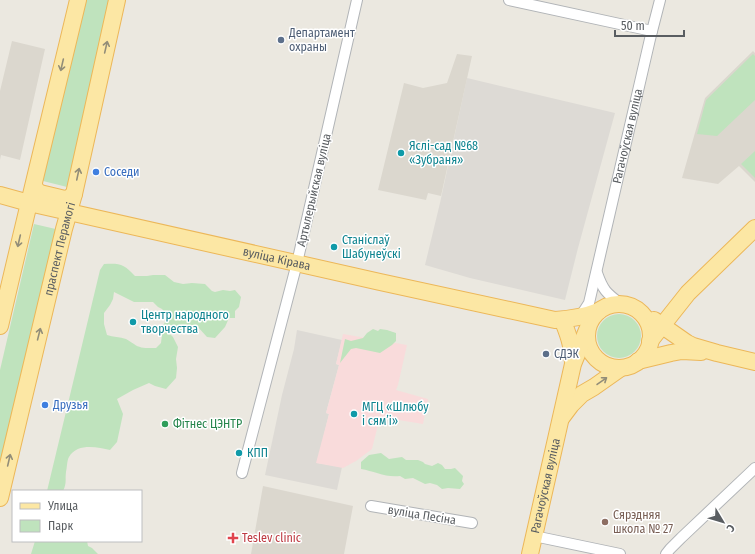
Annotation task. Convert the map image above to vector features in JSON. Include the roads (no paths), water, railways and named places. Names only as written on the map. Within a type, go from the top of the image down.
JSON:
[{"type":"main road","points":[[0,326],[78,0]]},
{"type":"main road","name":"праспект Перамогі","points":[[0,498],[64,229],[74,194],[117,0]]},
{"type":"main road","points":[[34,185],[36,190],[40,193],[65,199],[74,194]]},
{"type":"main road","name":"вуліца Кірава","points":[[0,195],[29,203],[559,322],[584,334]]},
{"type":"main road","points":[[25,218],[30,214],[54,217],[60,220],[64,229]]},
{"type":"main road","points":[[559,322],[570,329],[584,334],[593,355],[599,361],[613,367],[621,368],[630,366],[638,361],[646,352],[650,341],[688,293],[755,228]]},
{"type":"main road","points":[[639,311],[662,309],[688,293]]},
{"type":"main road","points":[[688,293],[681,313],[682,329],[688,336],[717,353]]},
{"type":"main road","points":[[584,334],[591,319],[594,307],[621,304],[631,306],[687,343],[717,353],[755,362]]},
{"type":"main road","points":[[639,311],[646,319],[650,330],[650,341]]},
{"type":"main road","points":[[559,322],[570,337],[573,364]]},
{"type":"main road","name":"Рагачоўская вуліца","points":[[530,554],[573,364],[584,334]]},
{"type":"main road","points":[[638,361],[682,351],[717,353]]},
{"type":"main road","name":"Рагачоўская вуліца","points":[[561,418],[582,394],[621,368]]},
{"type":"street","name":"Артылерыйская вуліца","points":[[242,472],[297,263],[357,0]]},
{"type":"street","points":[[509,0],[652,31]]},
{"type":"street","name":"Рагачоўская вуліца","points":[[594,307],[597,273],[660,0]]},
{"type":"street","points":[[597,273],[601,284],[608,294],[621,304]]},
{"type":"street","points":[[666,554],[755,468]]},
{"type":"street","name":"вуліца Песіна","points":[[371,506],[472,523]]},
{"type":"street","points":[[534,536],[620,554]]},
{"type":"place","name":"Департамент охраны","points":[[281,40]]},
{"type":"place","name":"Яслі-сад №68 «Зубраня»","points":[[401,153]]},
{"type":"place","name":"Соседи","points":[[96,172]]},
{"type":"place","name":"Станіслаў Шабунеўскі","points":[[334,247]]},
{"type":"place","name":"Центр народного творчества","points":[[133,322]]},
{"type":"place","name":"СДЭК","points":[[546,354]]},
{"type":"place","name":"Друзья","points":[[45,405]]},
{"type":"place","name":"МГЦ «Шлюбу і сямʼі»","points":[[354,414]]},
{"type":"place","name":"Фітнес ЦЭНТР","points":[[165,424]]},
{"type":"place","name":"КПП","points":[[239,453]]},
{"type":"place","name":"Сярэдняя школа № 27","points":[[605,522]]},
{"type":"place","name":"Teslev clinic","points":[[233,538]]}]
